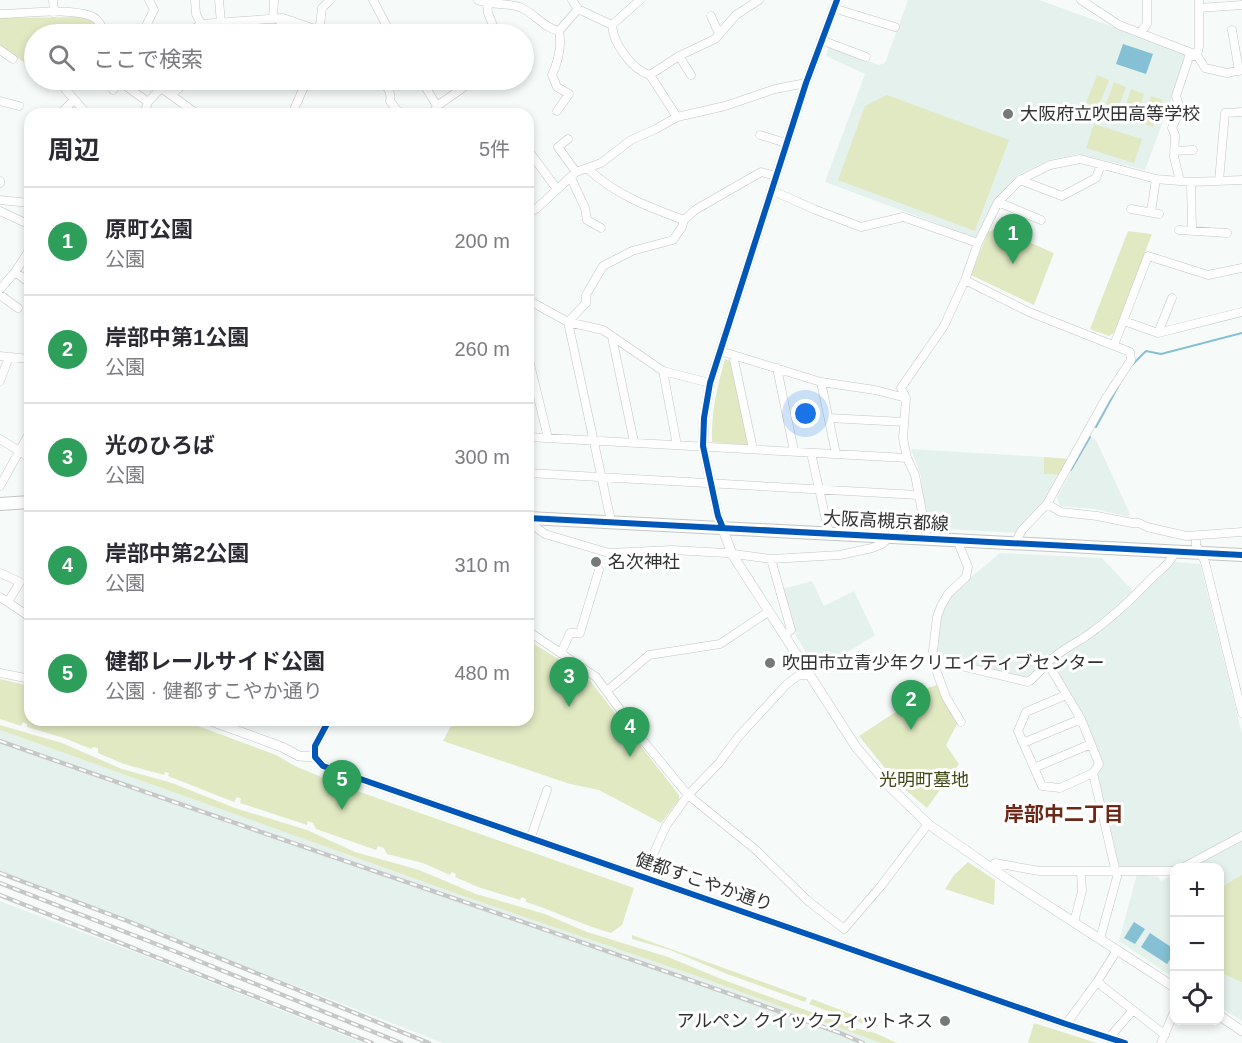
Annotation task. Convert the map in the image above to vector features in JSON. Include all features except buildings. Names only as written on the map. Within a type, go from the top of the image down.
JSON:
[{"type":"main road","points":[[0,504],[24,502]]},
{"type":"main road","name":"大阪高槻京都線","points":[[534,518],[1242,555]]},
{"type":"street","points":[[52,0],[54,13]]},
{"type":"street","points":[[147,24],[154,10],[149,0]]},
{"type":"street","points":[[195,0],[196,14],[201,24],[283,18],[297,24]]},
{"type":"street","points":[[219,0],[221,23]]},
{"type":"street","points":[[273,19],[274,0]]},
{"type":"street","points":[[372,0],[385,24]]},
{"type":"street","points":[[478,0],[525,9],[551,30],[559,31]]},
{"type":"street","points":[[572,0],[578,9],[612,25]]},
{"type":"street","points":[[612,25],[640,0]]},
{"type":"street","points":[[650,75],[679,56],[715,39],[736,15],[759,0]]},
{"type":"street","points":[[1082,0],[1119,25],[1197,55],[1205,68],[1227,73],[1240,71],[1236,35]]},
{"type":"street","points":[[1140,33],[1147,24],[1147,0]]},
{"type":"street","points":[[320,24],[320,15],[328,1]]},
{"type":"street","points":[[487,1],[492,24]]},
{"type":"street","points":[[896,27],[835,4],[821,40],[710,382],[704,418],[704,446],[718,516],[732,554],[768,612],[856,747],[890,787],[928,824],[1170,984]]},
{"type":"street","points":[[1197,55],[1199,4],[1242,4]]},
{"type":"street","points":[[559,31],[578,9]]},
{"type":"street","points":[[0,14],[76,13],[93,17],[101,24]]},
{"type":"street","points":[[711,16],[719,34]]},
{"type":"street","points":[[281,24],[283,18]]},
{"type":"street","points":[[612,25],[613,36],[620,48],[642,73],[650,75],[677,117]]},
{"type":"street","points":[[557,111],[569,94],[557,87],[552,75],[557,65],[561,39],[559,31]]},
{"type":"street","points":[[821,40],[866,57]]},
{"type":"street","points":[[0,50],[13,59]]},
{"type":"street","points":[[1179,181],[1174,151],[1175,135],[1172,128],[1180,109],[1176,96],[1189,57],[1197,55]]},
{"type":"street","points":[[679,56],[690,75]]},
{"type":"street","points":[[534,210],[573,175],[601,163],[631,140],[677,117],[725,106],[776,89],[806,83]]},
{"type":"street","points":[[66,90],[81,108]]},
{"type":"street","points":[[132,90],[148,102]]},
{"type":"street","points":[[146,108],[148,102],[159,90]]},
{"type":"street","points":[[164,90],[189,108]]},
{"type":"street","points":[[171,95],[177,90]]},
{"type":"street","points":[[295,108],[303,90]]},
{"type":"street","points":[[390,90],[390,101],[395,108]]},
{"type":"street","points":[[426,90],[434,108]]},
{"type":"street","points":[[438,108],[461,90]]},
{"type":"street","points":[[66,108],[74,100]]},
{"type":"street","points":[[0,101],[19,106]]},
{"type":"street","points":[[1180,109],[1196,111]]},
{"type":"street","points":[[1219,181],[1225,113],[1242,112]]},
{"type":"street","points":[[760,135],[786,143]]},
{"type":"street","points":[[568,139],[558,147],[573,175],[585,208],[585,223],[601,228]]},
{"type":"street","points":[[1174,151],[1193,150]]},
{"type":"street","points":[[534,158],[557,189]]},
{"type":"street","points":[[927,538],[915,475],[903,438],[906,398],[901,388],[944,326],[965,280],[978,243],[998,202],[1020,180],[1050,165],[1080,159],[1156,179],[1191,182],[1242,180]]},
{"type":"street","points":[[1020,180],[1062,196],[1096,178],[1101,165]]},
{"type":"street","points":[[588,169],[603,184],[635,202],[684,220]]},
{"type":"street","points":[[568,322],[586,303],[586,295],[603,266],[632,250],[673,240],[684,220],[695,210],[761,172],[776,176]]},
{"type":"street","points":[[1131,209],[1155,213],[1156,179]]},
{"type":"street","points":[[1191,182],[1192,230]]},
{"type":"street","points":[[771,190],[861,227],[903,217],[978,243]]},
{"type":"street","points":[[0,200],[24,202]]},
{"type":"street","points":[[998,202],[1041,220]]},
{"type":"street","points":[[0,211],[24,222]]},
{"type":"street","points":[[1179,230],[1192,230],[1217,236],[1227,233]]},
{"type":"street","points":[[1114,345],[1148,256],[1208,275],[1242,268]]},
{"type":"street","points":[[0,289],[24,258]]},
{"type":"street","points":[[15,272],[24,279]]},
{"type":"street","points":[[965,280],[1029,312],[1130,352],[1131,360],[1106,398],[1047,504],[1022,530],[1016,543]]},
{"type":"street","points":[[0,295],[18,308]]},
{"type":"street","points":[[1158,333],[1172,298]]},
{"type":"street","points":[[534,303],[568,322],[603,330],[663,371],[710,382]]},
{"type":"street","points":[[1124,321],[1158,333],[1242,312]]},
{"type":"street","points":[[568,322],[611,521]]},
{"type":"street","points":[[612,337],[634,442]]},
{"type":"street","points":[[720,351],[821,382],[875,390],[906,398]]},
{"type":"street","points":[[733,355],[753,449]]},
{"type":"street","points":[[0,381],[4,357],[24,359]]},
{"type":"street","points":[[777,368],[794,451]]},
{"type":"street","points":[[663,371],[677,445]]},
{"type":"street","points":[[534,381],[548,438]]},
{"type":"street","points":[[821,382],[836,454]]},
{"type":"street","points":[[829,418],[904,422]]},
{"type":"street","points":[[534,437],[908,458]]},
{"type":"street","points":[[0,439],[24,455]]},
{"type":"street","points":[[0,486],[24,443]]},
{"type":"street","points":[[811,453],[829,533]]},
{"type":"street","points":[[534,473],[918,495]]},
{"type":"street","points":[[1047,504],[1061,512],[1139,523],[1147,527],[1196,537],[1242,532]]},
{"type":"street","points":[[534,526],[545,534],[609,553],[672,550],[771,559],[840,555],[882,544],[892,536]]},
{"type":"street","points":[[1196,537],[1196,545],[1205,562],[1242,713]]},
{"type":"street","points":[[957,540],[968,567],[966,577],[948,594],[941,606],[937,617],[932,659],[946,697],[961,722]]},
{"type":"street","points":[[932,659],[1028,682],[1035,678],[1047,662],[1086,636],[1137,595],[1170,563],[1174,552]]},
{"type":"street","points":[[771,559],[791,630],[784,635]]},
{"type":"street","points":[[561,653],[570,633],[580,633],[599,570]]},
{"type":"street","points":[[0,573],[20,582],[8,602]]},
{"type":"street","points":[[0,597],[24,613]]},
{"type":"street","points":[[608,691],[649,655],[720,644],[768,612]]},
{"type":"street","points":[[534,636],[596,677],[641,738],[688,795],[756,850],[807,900],[844,929],[881,886],[928,824]]},
{"type":"street","points":[[1047,662],[1081,719],[1099,764],[1094,773],[1060,788],[1042,786],[1018,731],[1026,712],[1066,695]]},
{"type":"street","points":[[0,673],[24,678]]},
{"type":"street","points":[[643,877],[666,826],[688,795],[719,763],[739,736],[787,684],[799,675],[809,675]]},
{"type":"street","points":[[1023,743],[1081,719]]},
{"type":"street","name":"健都すこやか通り","points":[[224,726],[282,747],[299,756],[315,758],[323,766],[1125,1043]]},
{"type":"street","points":[[315,758],[315,746],[326,726]]},
{"type":"street","points":[[1034,768],[1091,744]]},
{"type":"street","points":[[1094,773],[1117,877],[1100,939]]},
{"type":"street","points":[[531,837],[547,803],[547,790]]},
{"type":"street","points":[[1190,863],[1242,836]]},
{"type":"street","points":[[998,872],[995,863],[1039,871],[1170,871]]},
{"type":"street","points":[[1074,922],[1082,891],[1081,872]]},
{"type":"street","points":[[1066,1024],[1117,950]]},
{"type":"street","points":[[1097,982],[1133,1010],[1163,1039],[1170,1022]]},
{"type":"street","points":[[1109,1038],[1133,1010]]},
{"type":"street","points":[[1224,1019],[1242,1031]]},
{"type":"shaded area","name":"大阪府立吹田高等学校","points":[[908,0],[1039,0],[1186,53],[1187,57],[1145,170],[1078,154],[1049,160],[1018,175],[994,201],[976,238],[825,182],[865,74],[826,56],[829,46],[879,65],[885,63]]},
{"type":"shaded area","points":[[1091,437],[1096,440],[1130,514],[1129,517],[1095,509],[1060,506],[1057,497]]},
{"type":"shaded area","points":[[911,449],[1044,457],[1044,474],[1060,475],[1049,491],[1048,498],[1015,533],[931,528],[922,494],[921,476]]},
{"type":"shaded area","points":[[1000,553],[1102,558],[1135,593],[1083,635],[1050,655],[1039,664],[1033,676],[1027,679],[937,659],[934,656],[939,617],[950,595]]},
{"type":"shaded area","points":[[1175,562],[1200,564],[1242,734],[1242,833],[1186,863],[1170,863],[1170,867],[1117,867],[1096,773],[1102,764],[1052,665],[1052,660],[1087,638],[1137,599],[1150,583]]},
{"type":"shaded area","points":[[812,581],[824,606],[854,591],[875,635],[817,671],[795,634],[782,589]]},
{"type":"shaded area","points":[[0,730],[881,1043],[443,1043],[0,871]]},
{"type":"shaded area","points":[[1242,838],[1242,1021],[1224,1010],[1224,863],[1196,863]]},
{"type":"shaded area","points":[[1137,874],[1158,877],[1161,881],[1170,876],[1170,975],[1119,941]]},
{"type":"shaded area","points":[[0,901],[150,958],[363,1043],[0,1043]]},
{"type":"green space","points":[[79,17],[96,24],[24,24],[24,62],[0,46],[0,18]]},
{"type":"green space","points":[[1097,75],[1109,80],[1098,108],[1086,103]]},
{"type":"green space","points":[[1114,82],[1126,87],[1116,114],[1104,110]]},
{"type":"green space","points":[[1131,89],[1144,94],[1135,121],[1122,117]]},
{"type":"green space","points":[[887,95],[1009,140],[975,231],[838,180],[865,106]]},
{"type":"green space","points":[[1151,96],[1163,100],[1153,127],[1141,123]]},
{"type":"green space","points":[[1094,124],[1142,139],[1134,163],[1086,148]]},
{"type":"green space","points":[[996,228],[1054,253],[1034,305],[971,275],[988,232]]},
{"type":"green space","points":[[1128,231],[1152,234],[1115,332],[1109,336],[1090,329]]},
{"type":"green space","points":[[725,359],[731,361],[749,442],[747,445],[712,442],[715,400]]},
{"type":"green space","points":[[1044,457],[1070,459],[1060,475],[1044,474]]},
{"type":"green space","points":[[534,644],[591,682],[679,795],[679,800],[661,823],[599,790],[570,784],[443,741],[451,726],[534,726]]},
{"type":"green space","points":[[0,679],[24,685],[24,722],[21,726],[0,719]]},
{"type":"green space","name":"光明町墓地","points":[[937,685],[957,719],[957,724],[946,745],[959,764],[927,808],[896,782],[859,736],[914,700],[911,694]]},
{"type":"green space","points":[[0,725],[62,743],[122,769],[172,783],[235,808],[307,830],[355,852],[419,870],[476,894],[545,914],[587,932],[668,957],[724,980],[855,1028],[875,1033],[897,1043],[881,1043],[708,980],[463,896],[0,730]]},
{"type":"green space","points":[[198,726],[276,755],[295,766],[340,785],[634,888],[622,925],[611,933],[526,902],[526,899],[522,897],[520,900],[478,887],[455,877],[456,874],[452,872],[450,875],[423,863],[387,854],[384,848],[378,846],[376,850],[316,829],[313,823],[308,821],[307,825],[240,803],[241,799],[237,797],[234,802],[168,776],[169,773],[165,772],[164,775],[124,764],[98,753],[98,748],[91,749],[27,727]]},
{"type":"green space","points":[[968,862],[995,880],[994,905],[945,889],[954,875]]},
{"type":"green space","points":[[1242,875],[1242,982],[1224,974],[1224,886]]},
{"type":"green space","points":[[632,935],[807,998],[805,1002],[727,974],[670,950],[632,939]]},
{"type":"green space","points":[[812,999],[878,1025],[875,1028],[809,1004]]},
{"type":"green space","points":[[1034,1023],[1097,1043],[1028,1043]]},
{"type":"water","points":[[1123,44],[1153,54],[1146,74],[1116,64]]},
{"type":"water","points":[[1134,922],[1145,929],[1135,944],[1124,938]]},
{"type":"water","points":[[1150,933],[1170,946],[1170,959],[1167,964],[1141,947]]},
{"type":"waterway","points":[[1131,366],[1146,351],[1161,354],[1242,333]]},
{"type":"waterway","points":[[1096,427],[1120,383]]},
{"type":"waterway","points":[[1071,470],[1090,437]]},
{"type":"railway","points":[[0,741],[735,996],[863,1043]]},
{"type":"railway","points":[[0,873],[130,922],[429,1043]]},
{"type":"railway","points":[[0,883],[401,1043]]},
{"type":"railway","points":[[0,895],[372,1043]]},
{"type":"cycle path","points":[[723,528],[718,516],[703,446],[704,418],[710,383],[806,83],[837,0]]},
{"type":"cycle path","points":[[534,518],[1242,555]]},
{"type":"cycle path","points":[[326,726],[315,746],[315,757],[323,766],[1125,1043]]},
{"type":"place","name":"大阪府立吹田高等学校","points":[[1008,114]]},
{"type":"place","name":"原町公園","points":[[1013,264]]},
{"type":"place","name":"名次神社","points":[[596,562]]},
{"type":"place","name":"吹田市立青少年クリエイティブセンター","points":[[770,663]]},
{"type":"place","name":"光のひろば","points":[[569,707]]},
{"type":"place","name":"岸部中第1公園","points":[[911,730]]},
{"type":"place","name":"岸部中第2公園","points":[[630,757]]},
{"type":"place","name":"健都レールサイド公園","points":[[342,810]]},
{"type":"place","name":"アルペン クイックフィットネス","points":[[945,1021]]},
{"type":"district","name":"岸部中二丁目","points":[[1064,814]]}]
